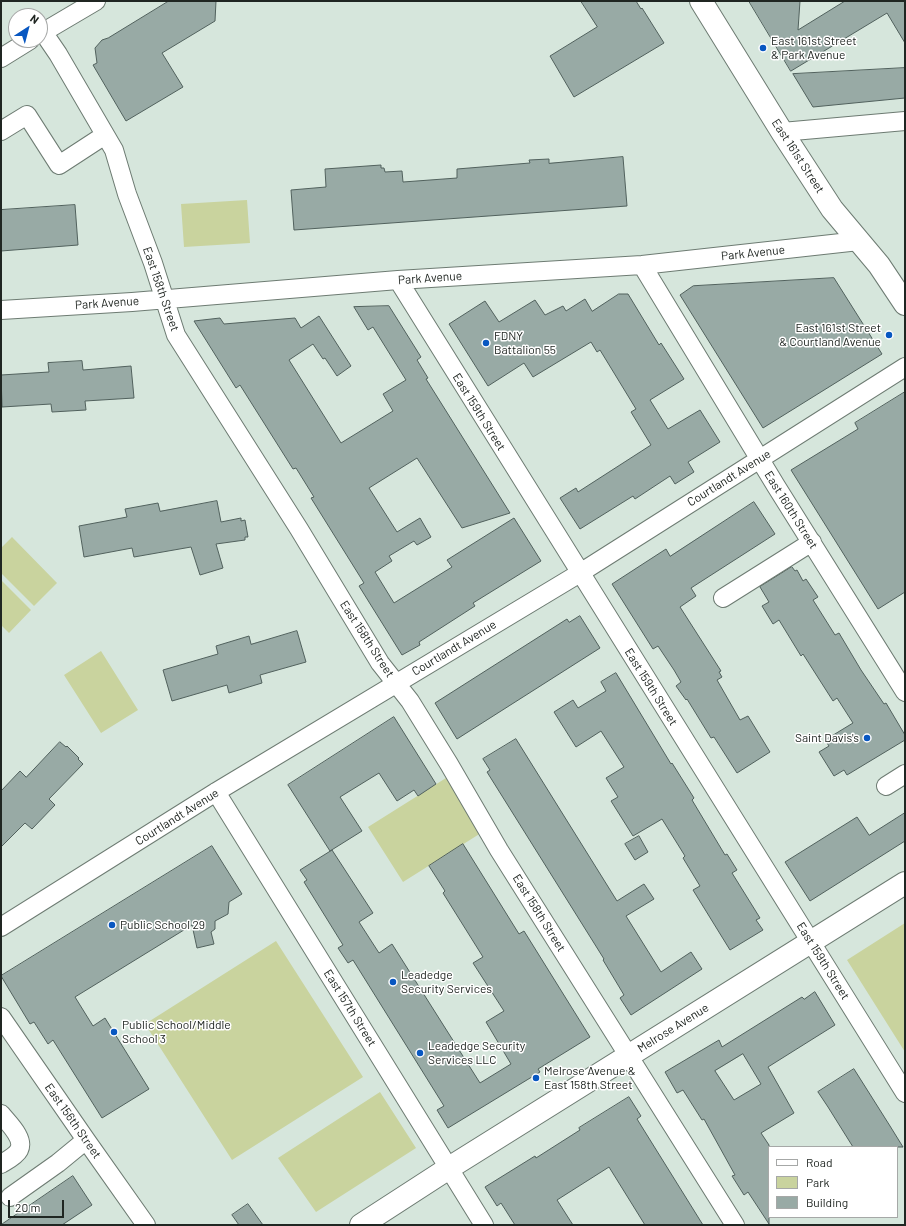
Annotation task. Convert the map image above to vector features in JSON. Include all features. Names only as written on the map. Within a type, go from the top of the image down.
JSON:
[{"type":"main road","name":"East 161st Street","points":[[701,1],[782,132],[832,209],[879,265],[905,304]]},
{"type":"main road","name":"Melrose Avenue","points":[[361,1225],[449,1168],[905,883]]},
{"type":"street","points":[[48,29],[96,1]]},
{"type":"street","name":"East 158th Street","points":[[48,44],[58,54],[114,150],[127,194],[153,263],[176,335],[299,529],[380,663],[410,701],[499,850],[735,1225]]},
{"type":"street","points":[[1,58],[17,48]]},
{"type":"street","points":[[1,131],[27,115],[59,165],[105,135]]},
{"type":"street","points":[[782,132],[905,121]]},
{"type":"street","name":"Park Avenue","points":[[1,310],[398,280],[642,265],[859,241]]},
{"type":"street","name":"East 160th Street","points":[[642,265],[759,459],[905,692]]},
{"type":"street","name":"East 159th Street","points":[[398,280],[905,1093]]},
{"type":"street","name":"Courtlandt Avenue","points":[[1,927],[216,792],[580,573],[905,367]]},
{"type":"street","points":[[723,598],[812,542]]},
{"type":"street","points":[[886,786],[905,774]]},
{"type":"street","name":"East 157th Street","points":[[216,792],[484,1225]]},
{"type":"street","name":"East 156th Street","points":[[1,1017],[146,1225]]},
{"type":"street","points":[[1,1114],[19,1137],[21,1144],[19,1151],[1,1164]]},
{"type":"street","points":[[10,1197],[58,1163],[86,1140]]},
{"type":"green space","points":[[247,200],[250,243],[184,247],[181,204]]},
{"type":"green space","points":[[12,537],[57,583],[34,606],[1,573],[1,548]]},
{"type":"green space","points":[[1,580],[31,610],[9,633],[1,625]]},
{"type":"green space","points":[[101,651],[138,710],[101,733],[64,675]]},
{"type":"green space","points":[[446,778],[481,833],[403,882],[368,827]]},
{"type":"green space","points":[[905,923],[905,1052],[847,960]]},
{"type":"green space","points":[[276,941],[363,1077],[232,1160],[145,1024]]},
{"type":"green space","points":[[380,1092],[416,1148],[316,1212],[278,1158]]},
{"type":"building","points":[[169,1],[216,1],[215,21],[162,53],[183,87],[126,121],[93,65],[97,63],[95,48],[102,40],[108,38]]},
{"type":"building","points":[[581,1],[636,1],[664,43],[574,97],[550,56],[597,27]]},
{"type":"building","points":[[749,1],[800,1],[798,30],[845,1],[905,1],[905,43],[887,13],[791,71]]},
{"type":"building","points":[[905,68],[905,98],[813,107],[793,74]]},
{"type":"building","points":[[623,157],[627,206],[294,230],[291,190],[326,187],[325,169],[381,165],[381,168],[384,168],[385,172],[402,171],[403,182],[457,178],[457,169],[530,163],[529,160],[549,159],[549,163]]},
{"type":"building","points":[[75,205],[78,245],[1,251],[1,210]]},
{"type":"building","points":[[834,278],[882,354],[763,428],[680,295],[693,286]]},
{"type":"building","points":[[619,294],[628,294],[659,345],[661,343],[684,379],[650,400],[668,429],[700,410],[720,442],[688,462],[694,472],[675,484],[670,476],[635,499],[633,496],[580,529],[560,498],[576,488],[578,492],[651,445],[631,412],[636,409],[600,350],[597,352],[591,342],[533,377],[524,363],[488,386],[449,324],[485,301],[499,322],[535,300],[545,315],[563,306],[566,311],[585,299],[592,311]]},
{"type":"building","points":[[389,306],[421,357],[417,360],[428,378],[426,379],[510,513],[462,528],[417,458],[369,488],[397,532],[420,518],[431,537],[417,545],[414,541],[389,556],[392,561],[375,572],[394,603],[452,567],[447,560],[514,518],[541,561],[473,603],[475,606],[419,642],[420,645],[402,655],[359,586],[364,583],[311,498],[314,497],[296,468],[293,469],[240,385],[236,388],[194,321],[220,318],[224,324],[295,318],[301,328],[319,316],[351,366],[337,376],[313,344],[289,360],[341,443],[393,411],[383,394],[406,380],[373,327],[368,330],[354,307]]},
{"type":"building","points":[[82,361],[83,370],[131,366],[134,398],[85,401],[86,410],[52,412],[51,404],[2,407],[1,375],[49,372],[48,363]]},
{"type":"building","points":[[905,392],[905,592],[878,609],[791,470],[858,429],[855,423]]},
{"type":"building","points":[[217,501],[221,522],[241,518],[241,521],[245,520],[248,537],[245,537],[245,540],[216,544],[223,568],[200,575],[191,547],[134,557],[132,548],[84,557],[79,526],[127,517],[125,509],[158,503],[160,511]]},
{"type":"building","points":[[754,502],[775,534],[691,588],[696,596],[680,607],[721,671],[719,672],[722,677],[717,680],[740,720],[748,716],[770,752],[737,773],[714,737],[711,738],[687,699],[686,700],[676,686],[681,682],[674,670],[658,646],[653,649],[612,584],[666,549],[670,556]]},
{"type":"building","points":[[792,567],[795,571],[797,570],[803,581],[806,579],[818,597],[813,600],[835,635],[839,633],[861,670],[884,704],[886,703],[905,735],[905,740],[847,775],[844,770],[834,776],[819,752],[829,746],[825,740],[853,723],[837,698],[833,701],[803,654],[801,656],[779,620],[773,624],[762,606],[769,602],[760,587]]},
{"type":"building","points":[[580,616],[600,648],[457,739],[435,703],[567,619],[569,622]]},
{"type":"building","points":[[297,631],[306,662],[260,675],[262,683],[229,693],[227,685],[172,701],[163,670],[218,654],[216,646],[249,636],[251,644]]},
{"type":"building","points":[[616,673],[671,764],[672,763],[694,798],[692,800],[725,855],[727,854],[737,870],[732,873],[760,918],[756,920],[763,930],[730,950],[693,890],[700,886],[683,858],[685,856],[662,819],[633,836],[611,801],[618,797],[606,778],[624,767],[601,731],[576,747],[554,712],[573,700],[578,708],[606,691],[601,682]]},
{"type":"building","points":[[394,717],[436,784],[418,796],[414,790],[397,801],[379,773],[340,797],[362,831],[330,851],[288,785]]},
{"type":"building","points":[[516,739],[617,901],[644,884],[654,899],[626,916],[661,972],[691,952],[702,969],[631,1015],[620,998],[624,995],[603,960],[604,959],[487,772],[490,770],[483,759]]},
{"type":"building","points":[[60,742],[66,747],[67,746],[83,764],[49,799],[55,805],[32,829],[25,823],[1,847],[1,791],[20,771],[26,777]]},
{"type":"building","points":[[905,813],[905,841],[810,901],[785,862],[857,817],[869,835]]},
{"type":"building","points":[[639,836],[648,852],[635,860],[625,844]]},
{"type":"building","points":[[463,844],[519,934],[524,931],[590,1037],[538,1069],[540,1072],[448,1128],[437,1110],[444,1106],[353,960],[348,963],[338,948],[343,945],[304,882],[307,880],[300,870],[332,850],[373,913],[359,922],[379,953],[392,944],[480,1083],[511,1064],[486,1022],[504,1011],[473,963],[483,957],[443,893],[445,891],[429,866]]},
{"type":"building","points":[[212,846],[242,894],[229,902],[228,914],[215,921],[215,929],[211,932],[214,944],[197,948],[192,925],[75,997],[93,1026],[105,1018],[149,1089],[102,1118],[53,1040],[48,1044],[34,1022],[30,1024],[1,976]]},
{"type":"building","points":[[815,992],[835,1025],[768,1067],[794,1113],[761,1133],[769,1145],[769,1224],[748,1192],[744,1195],[732,1176],[735,1175],[704,1119],[702,1120],[683,1090],[677,1093],[665,1072],[719,1040],[722,1047],[802,997],[804,999]],"holes":[[[743,1054],[761,1084],[734,1100],[715,1071]]]},
{"type":"building","points":[[854,1069],[903,1147],[852,1146],[818,1092]]},
{"type":"building","points":[[629,1097],[641,1116],[637,1119],[703,1225],[645,1225],[609,1167],[557,1200],[573,1225],[515,1225],[501,1203],[497,1206],[485,1187],[535,1156],[536,1158],[580,1130],[579,1128]]},
{"type":"building","points":[[73,1176],[92,1205],[62,1225],[1,1225]]},
{"type":"building","points":[[248,1204],[263,1225],[239,1225],[232,1215]]},
{"type":"place","name":"East 161st Street & Park Avenue","points":[[763,48]]},
{"type":"place","name":"East 161st Street & Courtland Avenue","points":[[889,335]]},
{"type":"place","name":"FDNY Battalion 55","points":[[486,343]]},
{"type":"place","name":"Saint Davis's","points":[[867,738]]},
{"type":"place","name":"Public School 29","points":[[112,925]]},
{"type":"place","name":"Leadedge Security Services","points":[[393,982]]},
{"type":"place","name":"Public School/Middle School 3","points":[[114,1032]]},
{"type":"place","name":"Leadedge Security Services LLC","points":[[420,1053]]},
{"type":"place","name":"Melrose Avenue & East 158th Street","points":[[536,1078]]}]
